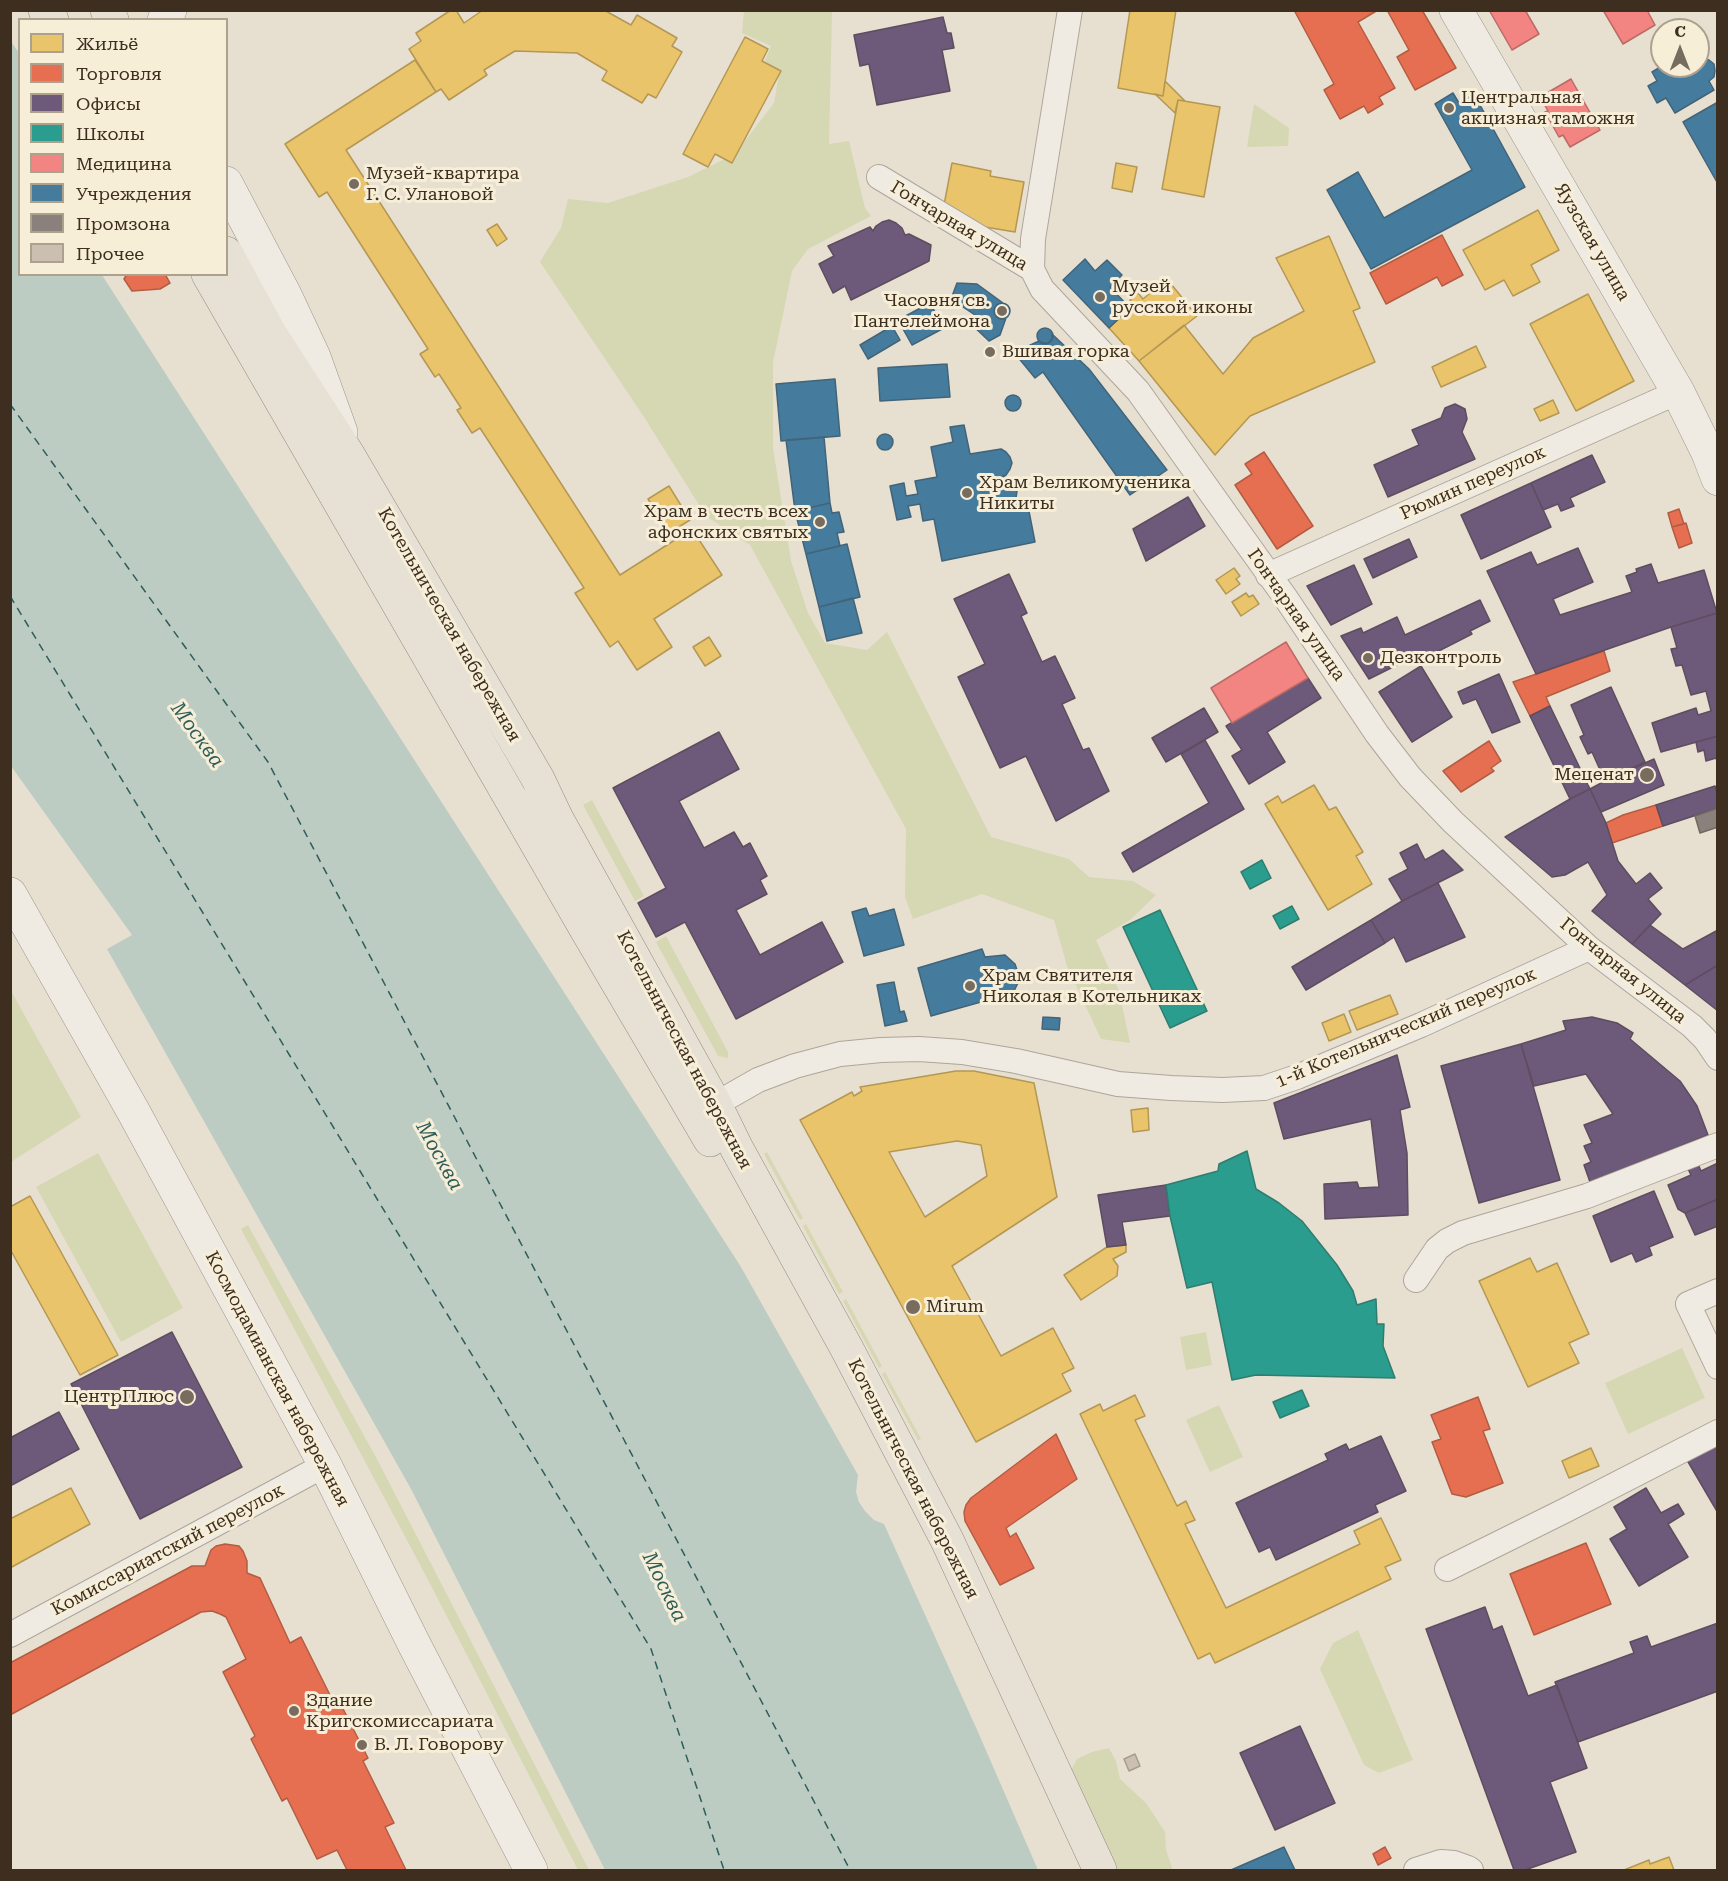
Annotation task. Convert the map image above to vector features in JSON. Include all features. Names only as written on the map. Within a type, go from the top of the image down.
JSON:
[{"type":"main road","name":"Яузская улица","points":[[1456,10],[1677,392],[1715,468]]},
{"type":"main road","points":[[228,187],[285,295],[314,357],[349,456]]},
{"type":"main road","name":"Котельническая набережная","points":[[228,257],[269,332],[349,456],[538,779],[705,1110],[918,1520],[1079,1870]]},
{"type":"main road","name":"Котельническая набережная","points":[[209,276],[592,940],[705,1110],[737,1149],[846,1347],[947,1540],[1100,1870]]},
{"type":"main road","name":"Космодамианская набережная","points":[[10,894],[132,1109],[325,1465],[414,1644],[531,1870]]},
{"type":"street","points":[[1032,269],[1033,239],[1070,10]]},
{"type":"street","name":"Гончарная улица","points":[[879,177],[1032,269],[1042,289],[1138,391],[1377,734],[1410,777],[1453,822],[1589,948],[1692,1026],[1705,1039],[1718,1058]]},
{"type":"street","name":"Рюмин переулок","points":[[1268,575],[1677,392]]},
{"type":"street","name":"1-й Котельнический переулок","points":[[705,1110],[758,1080],[795,1066],[840,1054],[880,1050],[919,1049],[962,1052],[1016,1061],[1118,1084],[1223,1090],[1264,1088],[1297,1077],[1421,1025],[1589,948]]},
{"type":"street","points":[[1416,1280],[1437,1249],[1463,1233],[1597,1192],[1718,1145]]},
{"type":"street","points":[[1718,1291],[1688,1304],[1718,1366]]},
{"type":"street","points":[[1447,1569],[1718,1432]]},
{"type":"street","name":"Комиссариатский переулок","points":[[10,1635],[325,1465]]},
{"type":"street","points":[[1416,1870],[1441,1862],[1454,1863],[1471,1870]]},
{"type":"green space","points":[[744,11],[832,11],[829,144],[849,141],[865,208],[871,216],[808,249],[792,271],[773,362],[773,448],[791,561],[808,613],[825,643],[867,650],[887,632],[991,837],[1069,859],[1089,877],[1133,881],[1156,895],[1130,920],[1096,940],[1119,991],[1130,1043],[1101,1039],[1067,966],[1054,920],[982,894],[913,919],[905,897],[906,829],[750,545],[706,516],[644,417],[540,262],[561,228],[568,199],[608,203],[688,177],[735,154],[774,103],[779,74],[765,61],[771,46],[742,33]]},
{"type":"green space","points":[[1254,104],[1289,128],[1288,146],[1247,147]]},
{"type":"green space","points":[[592,800],[644,896],[635,901],[583,805]]},
{"type":"green space","points":[[666,936],[728,1052],[728,1058],[718,1056],[656,942]]},
{"type":"green space","points":[[10,989],[81,1117],[11,1162],[10,1162]]},
{"type":"green space","points":[[767,1152],[803,1218],[800,1220],[764,1154]]},
{"type":"green space","points":[[98,1153],[183,1308],[121,1342],[36,1187]]},
{"type":"green space","points":[[806,1224],[843,1292],[839,1294],[803,1226]]},
{"type":"green space","points":[[248,1225],[378,1461],[589,1870],[578,1870],[425,1574],[241,1229]]},
{"type":"green space","points":[[846,1299],[882,1366],[879,1368],[843,1301]]},
{"type":"green space","points":[[1206,1332],[1212,1365],[1186,1370],[1180,1337]]},
{"type":"green space","points":[[1682,1348],[1705,1398],[1628,1434],[1605,1383]]},
{"type":"green space","points":[[885,1372],[921,1439],[918,1440],[882,1374]]},
{"type":"green space","points":[[1219,1405],[1243,1457],[1210,1472],[1186,1420]]},
{"type":"green space","points":[[1358,1630],[1413,1760],[1379,1773],[1364,1765],[1320,1669],[1333,1643]]},
{"type":"green space","points":[[1109,1748],[1116,1761],[1120,1779],[1146,1803],[1165,1832],[1166,1850],[1171,1870],[1110,1870],[1069,1774],[1077,1759]]},
{"type":"water","name":"Москва","points":[[10,11],[79,18],[18,18],[18,276],[103,276],[741,1267],[858,1475],[856,1492],[859,1502],[874,1520],[884,1524],[1038,1870],[605,1870],[411,1489],[107,949],[132,935],[11,766]]},
{"type":"pier","points":[[11,11],[96,11],[90,18],[18,18],[18,52],[10,40]]},
{"type":"building: Жильё","points":[[451,10],[456,10],[464,23],[483,10],[604,10],[631,25],[637,15],[677,38],[672,46],[682,52],[656,98],[648,94],[642,103],[602,80],[607,71],[577,53],[515,51],[484,70],[487,75],[449,100],[441,89],[436,92],[409,49],[421,41],[416,33]]},
{"type":"building: Жильё","points":[[1130,10],[1176,10],[1163,96],[1118,88]]},
{"type":"building: Жильё","points":[[745,37],[768,49],[762,61],[781,71],[732,163],[715,154],[708,167],[683,154]]},
{"type":"building: Жильё","points":[[415,60],[436,92],[346,150],[620,575],[692,529],[722,575],[654,619],[672,647],[637,670],[618,641],[610,647],[575,593],[584,588],[480,428],[472,433],[457,410],[461,408],[439,374],[435,377],[420,354],[428,349],[327,192],[319,197],[285,144]]},
{"type":"building: Жильё","points":[[1165,81],[1185,101],[1178,100],[1175,113],[1155,94],[1163,96]]},
{"type":"building: Жильё","points":[[1178,100],[1220,107],[1204,197],[1162,189]]},
{"type":"building: Жильё","points":[[952,163],[991,171],[990,176],[1024,182],[1015,232],[973,225],[944,205]]},
{"type":"building: Жильё","points":[[1116,163],[1137,167],[1132,192],[1112,188]]},
{"type":"building: Жильё","points":[[1538,210],[1559,250],[1531,265],[1540,282],[1513,296],[1504,280],[1485,290],[1463,250]]},
{"type":"building: Жильё","points":[[497,224],[507,239],[497,246],[487,230]]},
{"type":"building: Жильё","points":[[1329,236],[1360,308],[1353,311],[1375,362],[1250,416],[1215,455],[1139,361],[1184,325],[1223,374],[1253,338],[1304,311],[1276,258]]},
{"type":"building: Жильё","points":[[1167,279],[1197,316],[1139,361],[1109,328],[1135,306],[1130,300],[1138,293],[1143,299]]},
{"type":"building: Жильё","points":[[1588,294],[1634,381],[1576,411],[1530,324]]},
{"type":"building: Жильё","points":[[1476,346],[1486,367],[1441,387],[1432,367]]},
{"type":"building: Жильё","points":[[1553,400],[1559,413],[1540,421],[1534,409]]},
{"type":"building: Жильё","points":[[669,486],[690,520],[669,533],[648,499]]},
{"type":"building: Жильё","points":[[1234,568],[1240,576],[1236,579],[1240,584],[1226,594],[1216,580]]},
{"type":"building: Жильё","points":[[1246,593],[1249,597],[1253,595],[1259,604],[1241,616],[1232,602]]},
{"type":"building: Жильё","points":[[709,637],[721,656],[705,666],[693,647]]},
{"type":"building: Жильё","points":[[1314,785],[1329,810],[1336,807],[1363,852],[1356,856],[1372,884],[1328,910],[1265,804],[1278,796],[1282,803]]},
{"type":"building: Жильё","points":[[1390,995],[1398,1014],[1357,1030],[1349,1011]]},
{"type":"building: Жильё","points":[[1344,1014],[1351,1032],[1329,1041],[1322,1023]]},
{"type":"building: Жильё","points":[[956,1071],[974,1071],[1034,1083],[1057,1197],[952,1266],[1001,1356],[1053,1328],[1074,1368],[1062,1374],[1071,1391],[976,1442],[800,1120],[852,1092],[854,1096],[862,1091],[860,1087]],"holes":[[[957,1141],[981,1145],[987,1176],[925,1217],[889,1152]]]},
{"type":"building: Жильё","points":[[1148,1108],[1149,1130],[1133,1132],[1131,1110]]},
{"type":"building: Жильё","points":[[30,1196],[118,1355],[80,1375],[10,1249],[10,1207]]},
{"type":"building: Жильё","points":[[1126,1245],[1126,1252],[1113,1259],[1118,1266],[1117,1276],[1081,1300],[1064,1275],[1107,1247]]},
{"type":"building: Жильё","points":[[1530,1258],[1537,1272],[1557,1263],[1589,1334],[1569,1343],[1579,1363],[1528,1387],[1479,1281]]},
{"type":"building: Жильё","points":[[1135,1395],[1145,1416],[1135,1420],[1177,1506],[1186,1501],[1195,1520],[1185,1524],[1226,1608],[1360,1544],[1354,1531],[1381,1518],[1401,1560],[1385,1567],[1391,1579],[1215,1663],[1210,1653],[1198,1659],[1080,1414],[1100,1404],[1103,1411]]},
{"type":"building: Жильё","points":[[1591,1448],[1599,1466],[1569,1478],[1562,1461]]},
{"type":"building: Жильё","points":[[71,1488],[90,1524],[10,1568],[10,1519]]},
{"type":"building: Жильё","points":[[1669,1857],[1674,1870],[1624,1870],[1649,1860],[1650,1864]]},
{"type":"building: Торговля","points":[[1294,10],[1378,10],[1358,22],[1395,88],[1379,97],[1383,104],[1368,113],[1364,106],[1340,119],[1324,90],[1334,84]]},
{"type":"building: Торговля","points":[[1387,10],[1422,10],[1456,68],[1415,90],[1397,57],[1409,50]]},
{"type":"building: Торговля","points":[[1442,235],[1463,275],[1442,286],[1437,277],[1386,304],[1370,273]]},
{"type":"building: Торговля","points":[[126,276],[166,276],[170,283],[160,289],[132,291],[124,279]]},
{"type":"building: Торговля","points":[[1264,452],[1313,526],[1277,549],[1235,485],[1252,474],[1245,464]]},
{"type":"building: Торговля","points":[[1679,509],[1684,524],[1672,527],[1668,513]]},
{"type":"building: Торговля","points":[[1686,523],[1692,543],[1679,548],[1672,527]]},
{"type":"building: Торговля","points":[[1604,651],[1610,671],[1546,697],[1550,706],[1530,716],[1513,682]]},
{"type":"building: Торговля","points":[[1489,741],[1501,761],[1491,768],[1494,771],[1461,792],[1443,771]]},
{"type":"building: Торговля","points":[[1656,805],[1663,826],[1612,843],[1606,823]]},
{"type":"building: Торговля","points":[[1478,1397],[1490,1429],[1483,1431],[1503,1483],[1466,1497],[1452,1494],[1432,1442],[1441,1439],[1431,1415]]},
{"type":"building: Торговля","points":[[1056,1434],[1077,1479],[1006,1528],[1010,1537],[1016,1533],[1034,1568],[1000,1585],[965,1521],[966,1505],[971,1498]]},
{"type":"building: Торговля","points":[[1586,1543],[1611,1604],[1534,1635],[1510,1574]]},
{"type":"building: Торговля","name":"Здание Кригскомиссариата","points":[[225,1544],[239,1546],[243,1551],[247,1561],[247,1573],[260,1578],[290,1643],[301,1637],[331,1697],[336,1695],[368,1758],[363,1761],[394,1823],[385,1827],[406,1870],[347,1870],[337,1850],[317,1859],[287,1798],[282,1801],[251,1739],[255,1736],[223,1672],[246,1659],[226,1617],[220,1614],[212,1611],[201,1612],[10,1715],[10,1663],[192,1566],[205,1566],[211,1550]]},
{"type":"building: Торговля","points":[[1385,1847],[1391,1858],[1378,1865],[1373,1854]]},
{"type":"building: Офисы","points":[[943,17],[947,33],[951,33],[954,48],[942,50],[950,91],[877,105],[869,64],[860,66],[854,35]]},
{"type":"building: Офисы","points":[[889,220],[902,228],[905,235],[909,234],[931,245],[929,261],[851,300],[845,286],[833,293],[819,264],[834,256],[828,246],[870,227],[873,231],[876,226]]},
{"type":"building: Офисы","points":[[1455,404],[1465,409],[1467,419],[1462,432],[1475,459],[1388,497],[1374,465],[1419,445],[1412,430],[1441,418],[1445,408]]},
{"type":"building: Офисы","points":[[1592,455],[1605,482],[1570,498],[1574,506],[1561,511],[1558,504],[1543,510],[1531,483]]},
{"type":"building: Офисы","points":[[1531,483],[1551,527],[1481,559],[1461,515]]},
{"type":"building: Офисы","points":[[1188,497],[1205,526],[1146,561],[1133,529]]},
{"type":"building: Офисы","points":[[1409,539],[1417,557],[1373,578],[1364,559]]},
{"type":"building: Офисы","points":[[1578,548],[1593,582],[1553,599],[1560,615],[1632,592],[1626,576],[1637,572],[1636,569],[1651,564],[1658,583],[1704,570],[1717,613],[1536,674],[1487,571],[1531,552],[1537,565]]},
{"type":"building: Офисы","points":[[1354,565],[1372,604],[1331,625],[1307,586]]},
{"type":"building: Офисы","points":[[1009,574],[1027,613],[1021,616],[1042,662],[1055,656],[1075,698],[1062,704],[1083,750],[1089,748],[1109,791],[1056,821],[1026,756],[1000,768],[958,677],[985,664],[954,599]]},
{"type":"building: Офисы","points":[[1480,600],[1490,621],[1470,631],[1472,634],[1423,659],[1421,653],[1369,679],[1341,636],[1361,628],[1363,633],[1397,617],[1405,635]]},
{"type":"building: Офисы","points":[[1717,613],[1718,736],[1661,752],[1652,723],[1696,708],[1698,715],[1711,711],[1706,691],[1691,695],[1682,665],[1676,666],[1671,649],[1677,648],[1671,627]]},
{"type":"building: Офисы","points":[[1421,666],[1452,717],[1412,742],[1379,692]]},
{"type":"building: Офисы","points":[[1499,674],[1520,722],[1492,733],[1476,699],[1463,704],[1458,692]]},
{"type":"building: Офисы","points":[[1308,678],[1321,698],[1267,732],[1285,762],[1249,784],[1232,756],[1242,750],[1226,726]]},
{"type":"building: Офисы","points":[[1611,687],[1645,762],[1605,781],[1592,752],[1588,754],[1580,737],[1584,735],[1571,705]]},
{"type":"building: Офисы","points":[[1550,706],[1590,789],[1570,799],[1530,716]]},
{"type":"building: Офисы","points":[[1204,708],[1218,732],[1166,762],[1152,738]]},
{"type":"building: Офисы","points":[[719,732],[739,769],[679,801],[704,848],[734,832],[743,847],[750,843],[767,876],[760,880],[767,894],[736,910],[760,955],[822,922],[843,962],[736,1019],[685,922],[656,937],[638,903],[666,888],[613,788]]},
{"type":"building: Офисы","points":[[1718,736],[1718,764],[1716,758],[1706,761],[1704,750],[1698,752],[1696,742]]},
{"type":"building: Офисы","points":[[1205,740],[1244,809],[1133,872],[1122,853],[1209,803],[1181,754]]},
{"type":"building: Офисы","points":[[1654,759],[1664,785],[1601,812],[1590,789]]},
{"type":"building: Офисы","points":[[1715,786],[1718,808],[1663,826],[1656,805]]},
{"type":"building: Офисы","points":[[1590,789],[1606,823],[1618,861],[1636,884],[1650,873],[1662,888],[1648,899],[1661,914],[1632,944],[1592,911],[1607,895],[1588,862],[1565,875],[1552,877],[1505,837]]},
{"type":"building: Офисы","points":[[1417,844],[1425,860],[1443,850],[1463,870],[1402,901],[1389,879],[1408,869],[1400,853]]},
{"type":"building: Офисы","points":[[1438,883],[1465,937],[1406,962],[1394,937],[1385,943],[1371,920]]},
{"type":"building: Офисы","points":[[1371,920],[1385,943],[1306,990],[1292,967]]},
{"type":"building: Офисы","points":[[1650,925],[1683,949],[1718,930],[1718,965],[1685,985],[1632,944]]},
{"type":"building: Офисы","points":[[1718,965],[1718,1011],[1685,985]]},
{"type":"building: Офисы","points":[[1592,1017],[1617,1023],[1633,1033],[1630,1039],[1680,1081],[1697,1106],[1708,1135],[1590,1182],[1584,1165],[1591,1162],[1584,1146],[1592,1143],[1584,1125],[1613,1114],[1586,1074],[1534,1086],[1521,1044],[1566,1030],[1563,1021]]},
{"type":"building: Офисы","points":[[1521,1044],[1560,1180],[1479,1203],[1441,1066]]},
{"type":"building: Офисы","points":[[1397,1055],[1410,1107],[1400,1110],[1407,1153],[1408,1215],[1325,1219],[1324,1184],[1357,1182],[1359,1188],[1379,1187],[1371,1119],[1284,1139],[1274,1103]]},
{"type":"building: Офисы","points":[[1718,1163],[1718,1199],[1685,1213],[1678,1209],[1668,1185],[1691,1175],[1688,1169],[1698,1164],[1701,1171]]},
{"type":"building: Офисы","points":[[1166,1185],[1170,1216],[1122,1222],[1126,1245],[1107,1247],[1098,1195]]},
{"type":"building: Офисы","points":[[1654,1191],[1673,1237],[1649,1247],[1652,1255],[1636,1262],[1632,1253],[1611,1262],[1593,1216]]},
{"type":"building: Офисы","points":[[1718,1199],[1718,1226],[1695,1235],[1685,1213]]},
{"type":"building: Офисы","points":[[172,1332],[242,1467],[140,1519],[71,1384]]},
{"type":"building: Офисы","points":[[59,1412],[79,1449],[10,1486],[10,1438]]},
{"type":"building: Офисы","points":[[1381,1436],[1406,1491],[1375,1505],[1378,1512],[1276,1560],[1270,1547],[1259,1552],[1236,1503],[1328,1460],[1325,1454],[1346,1444],[1349,1450]]},
{"type":"building: Офисы","points":[[1718,1443],[1718,1513],[1687,1460]]},
{"type":"building: Офисы","points":[[1646,1488],[1661,1513],[1678,1504],[1684,1514],[1668,1524],[1688,1557],[1639,1586],[1610,1539],[1627,1529],[1614,1507]]},
{"type":"building: Офисы","points":[[1485,1607],[1493,1630],[1502,1626],[1528,1696],[1557,1685],[1587,1768],[1550,1782],[1576,1852],[1525,1870],[1514,1870],[1426,1629]]},
{"type":"building: Офисы","points":[[1718,1623],[1718,1691],[1578,1742],[1555,1682],[1634,1653],[1630,1642],[1647,1636],[1651,1647]]},
{"type":"building: Офисы","points":[[1300,1726],[1335,1803],[1275,1830],[1240,1753]]},
{"type":"building: Школы","points":[[1262,860],[1271,878],[1250,889],[1241,872]]},
{"type":"building: Школы","points":[[1292,906],[1299,919],[1280,929],[1273,916]]},
{"type":"building: Школы","points":[[1160,910],[1207,1011],[1170,1028],[1123,927]]},
{"type":"building: Школы","points":[[1247,1151],[1256,1189],[1302,1221],[1337,1265],[1353,1291],[1357,1305],[1376,1299],[1377,1324],[1384,1324],[1383,1346],[1395,1378],[1256,1375],[1232,1380],[1212,1282],[1187,1288],[1170,1216],[1166,1185],[1218,1171],[1219,1164]]},
{"type":"building: Школы","points":[[1302,1390],[1309,1406],[1280,1418],[1273,1402]]},
{"type":"building: Медицина","points":[[1489,10],[1525,10],[1539,34],[1512,50]]},
{"type":"building: Медицина","points":[[1603,10],[1647,10],[1651,18],[1650,28],[1623,44]]},
{"type":"building: Медицина","points":[[1571,79],[1600,130],[1570,147],[1563,135],[1559,137],[1545,112],[1548,111],[1540,97]]},
{"type":"building: Медицина","points":[[1286,642],[1308,678],[1232,723],[1211,688]]},
{"type":"building: Учреждения","points":[[1710,61],[1714,64],[1714,77],[1709,81],[1714,90],[1675,113],[1666,98],[1657,103],[1648,86],[1657,81],[1655,78],[1710,78]]},
{"type":"building: Учреждения","points":[[1453,93],[1459,103],[1474,94],[1525,187],[1371,269],[1327,190],[1358,172],[1384,218],[1472,170],[1435,104]]},
{"type":"building: Учреждения","points":[[1718,102],[1718,184],[1683,122]]},
{"type":"building: Учреждения","name":"Музей русской иконы","points":[[1085,259],[1095,271],[1107,260],[1122,275],[1110,287],[1130,308],[1109,328],[1063,280]]},
{"type":"building: Учреждения","points":[[957,283],[977,284],[1003,303],[995,307],[994,312],[1001,319],[1006,318],[1000,335],[989,341],[971,324],[978,317],[951,299]]},
{"type":"building: Учреждения","points":[[930,303],[944,328],[912,345],[898,320]]},
{"type":"building: Учреждения","name":"Часовня св. Пантелеймона","points":[[1002,303],[1010,311],[1002,319],[994,311]]},
{"type":"building: Учреждения","points":[[892,326],[900,340],[868,359],[860,345]]},
{"type":"building: Учреждения","points":[[1045,328],[1053,336],[1045,344],[1037,336]]},
{"type":"building: Учреждения","points":[[1052,334],[1089,369],[1167,470],[1130,495],[1043,372],[1035,378],[1017,356],[1022,349],[1039,341],[1048,343],[1052,339]]},
{"type":"building: Учреждения","points":[[947,364],[950,397],[880,401],[878,368]]},
{"type":"building: Учреждения","points":[[835,379],[840,436],[781,441],[776,384]]},
{"type":"building: Учреждения","points":[[1010,395],[1016,395],[1021,403],[1019,409],[1010,411],[1005,406],[1005,400]]},
{"type":"building: Учреждения","name":"Храм Великомученика Никиты","points":[[964,425],[970,454],[1001,449],[1010,457],[1012,463],[1010,469],[1006,475],[1000,477],[1012,480],[1017,491],[1016,498],[1006,506],[1027,501],[1035,542],[942,561],[934,519],[923,521],[920,504],[908,506],[911,517],[897,520],[890,486],[904,483],[906,496],[918,494],[915,481],[937,477],[931,447],[953,442],[950,427]]},
{"type":"building: Учреждения","points":[[885,434],[891,436],[893,442],[891,448],[885,450],[879,448],[877,442],[879,436]]},
{"type":"building: Учреждения","points":[[824,437],[830,503],[795,511],[786,440]]},
{"type":"building: Учреждения","name":"Храм в честь всех афонских святых","points":[[830,503],[832,513],[839,512],[844,532],[837,533],[840,546],[806,554],[795,511]]},
{"type":"building: Учреждения","points":[[847,544],[860,597],[819,607],[806,554]]},
{"type":"building: Учреждения","points":[[853,598],[862,633],[827,641],[819,607]]},
{"type":"building: Учреждения","points":[[866,908],[869,916],[894,909],[904,945],[864,956],[852,912]]},
{"type":"building: Учреждения","name":"Храм Святителя Николая в Котельниках","points":[[982,949],[985,957],[1005,955],[1015,964],[1020,979],[1013,993],[931,1016],[918,968]]},
{"type":"building: Учреждения","points":[[894,982],[900,1012],[904,1011],[907,1021],[885,1026],[877,985]]},
{"type":"building: Учреждения","points":[[1043,1017],[1060,1018],[1059,1030],[1042,1029]]},
{"type":"building: Учреждения","points":[[1284,1847],[1295,1870],[1231,1870]]},
{"type":"building: Промзона","points":[[1718,808],[1718,827],[1700,833],[1695,816]]},
{"type":"building: Прочее","points":[[1135,1754],[1140,1766],[1129,1771],[1124,1759]]},
{"type":"ferry route","points":[[10,404],[268,762],[850,1870]]},
{"type":"ferry route","points":[[10,596],[651,1649],[724,1870]]},
{"type":"place","name":"Центральная акцизная таможня","points":[[1449,108]]},
{"type":"place","name":"Музей-квартира Г. С. Улановой","points":[[354,184]]},
{"type":"place","name":"Музей русской иконы","points":[[1100,297]]},
{"type":"place","name":"Часовня св. Пантелеймона","points":[[1002,311]]},
{"type":"place","name":"Вшивая горка","points":[[990,352]]},
{"type":"place","name":"Храм Великомученика Никиты","points":[[967,493]]},
{"type":"place","name":"Храм в честь всех афонских святых","points":[[820,522]]},
{"type":"place","name":"Дезконтроль","points":[[1368,658]]},
{"type":"place","name":"Меценат","points":[[1647,775]]},
{"type":"place","name":"Храм Святителя Николая в Котельниках","points":[[970,986]]},
{"type":"place","name":"Mirum","points":[[913,1307]]},
{"type":"place","name":"ЦентрПлюс","points":[[187,1397]]},
{"type":"place","name":"Здание Кригскомиссариата","points":[[294,1711]]},
{"type":"place","name":"В. Л. Говорову","points":[[362,1745]]}]
